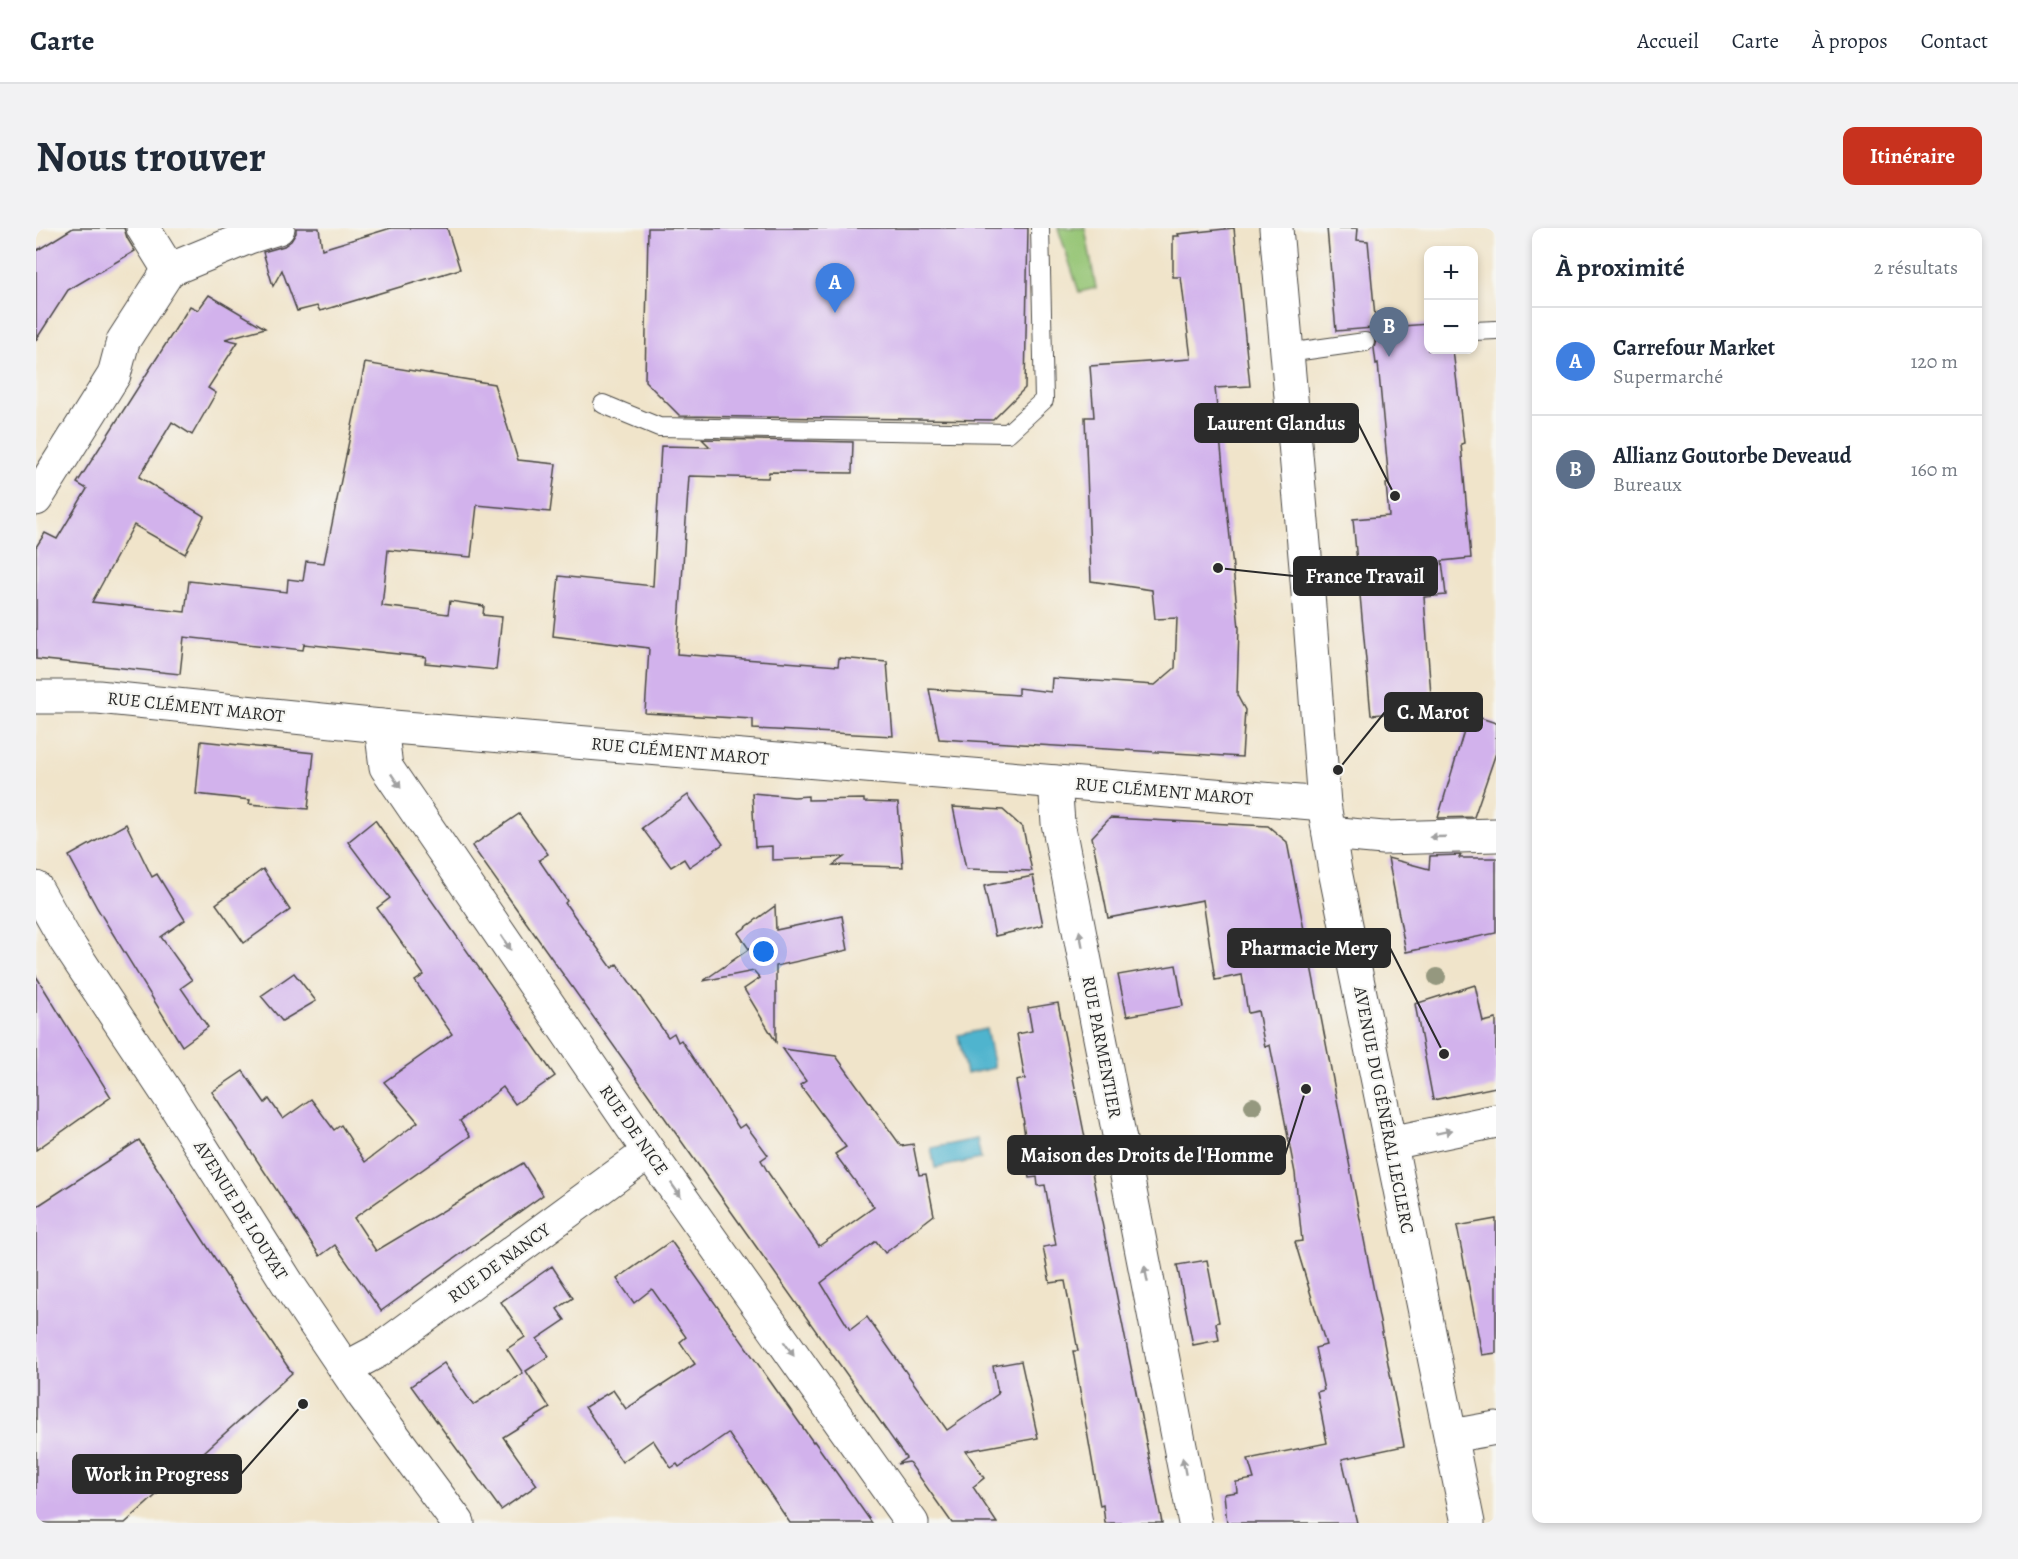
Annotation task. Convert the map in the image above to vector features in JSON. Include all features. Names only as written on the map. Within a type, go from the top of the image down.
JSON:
[{"type":"street","points":[[143,228],[169,270]]},
{"type":"street","points":[[36,499],[114,375],[123,340],[169,270],[249,237],[278,228]]},
{"type":"street","name":"AVENUE DU GÉNÉRAL LECLERC","points":[[1276,228],[1327,818],[1335,871],[1468,1523]]},
{"type":"street","name":"RUE CLÉMENT MAROT","points":[[36,697],[98,697],[381,726],[1055,782],[1327,818],[1383,838],[1496,835]]},
{"type":"street","name":"RUE DE NICE","points":[[381,726],[386,767],[649,1152],[912,1523]]},
{"type":"street","name":"RUE PARMENTIER","points":[[1055,782],[1058,823],[1195,1523]]},
{"type":"street","name":"AVENUE DE LOUYAT","points":[[36,888],[66,941],[171,1099],[290,1287],[361,1392],[458,1523]]},
{"type":"street","points":[[1391,1143],[1496,1120]]},
{"type":"street","name":"RUE DE NANCY","points":[[346,1368],[378,1351],[649,1152]]},
{"type":"street","points":[[1450,1436],[1496,1428]]},
{"type":"lane","points":[[603,404],[659,427],[1008,434],[1044,400],[1040,228]]},
{"type":"lane","points":[[1478,331],[1496,330]]},
{"type":"lane","points":[[1287,353],[1365,342]]},
{"type":"green space","points":[[1058,228],[1085,228],[1096,288],[1079,292]]},
{"type":"water","points":[[986,1029],[994,1068],[966,1074],[958,1035]]},
{"type":"water","points":[[977,1139],[981,1159],[935,1168],[931,1148]]},
{"type":"building","points":[[73,228],[124,228],[135,251],[68,290],[36,340],[36,251]]},
{"type":"building","points":[[296,228],[319,228],[322,249],[391,228],[447,228],[460,269],[320,311],[317,306],[297,311],[282,270],[273,286],[263,252],[284,246],[291,241]]},
{"type":"building","points":[[648,228],[1028,228],[1025,388],[993,420],[680,416],[645,381]]},
{"type":"building","points":[[1234,228],[1250,386],[1215,388],[1239,628],[1237,695],[1245,710],[1242,757],[939,739],[929,689],[1018,695],[1018,688],[1051,692],[1052,678],[1155,685],[1175,668],[1177,618],[1155,619],[1152,590],[1091,581],[1085,417],[1094,417],[1090,366],[1191,359],[1181,277],[1173,277],[1173,236]]},
{"type":"building","points":[[1327,228],[1358,228],[1357,240],[1368,241],[1376,328],[1424,324],[1424,354],[1453,354],[1464,443],[1461,444],[1471,558],[1442,561],[1446,595],[1424,597],[1432,710],[1371,715],[1353,519],[1389,516],[1386,484],[1389,483],[1378,363],[1376,364],[1374,348],[1376,340],[1372,328],[1336,331]]},
{"type":"building","points":[[209,295],[265,328],[225,339],[238,342],[208,388],[216,393],[192,435],[172,422],[139,477],[204,516],[185,554],[134,525],[92,602],[185,612],[189,581],[287,592],[288,579],[303,581],[306,561],[324,563],[365,363],[494,384],[518,460],[556,464],[550,512],[477,505],[471,557],[388,550],[382,606],[448,614],[450,601],[484,606],[483,615],[502,617],[496,670],[425,663],[426,657],[304,644],[303,650],[184,637],[180,674],[36,659],[36,547],[45,533],[57,539],[87,489],[77,483],[190,306],[198,310]]},
{"type":"building","points":[[702,439],[853,442],[852,473],[769,472],[768,478],[689,476],[677,654],[838,666],[839,658],[887,662],[893,736],[753,729],[753,719],[645,713],[649,648],[553,636],[559,576],[653,586],[661,446],[710,447]]},
{"type":"building","points":[[1469,714],[1496,723],[1496,753],[1474,817],[1438,818]]},
{"type":"building","points":[[201,741],[314,753],[308,809],[249,804],[250,800],[196,794]]},
{"type":"building","points":[[752,793],[808,796],[808,800],[864,799],[864,802],[898,803],[903,867],[833,865],[844,857],[772,860],[772,846],[755,847]]},
{"type":"building","points":[[688,795],[723,844],[689,867],[684,859],[671,867],[642,828]]},
{"type":"building","points":[[953,807],[1003,810],[1023,828],[1032,871],[966,869]]},
{"type":"building","points":[[519,814],[548,854],[539,860],[567,901],[565,903],[612,968],[617,964],[668,1037],[674,1033],[678,1042],[681,1040],[739,1128],[745,1124],[768,1155],[761,1160],[819,1246],[874,1207],[835,1154],[846,1147],[800,1085],[806,1081],[783,1049],[836,1056],[901,1146],[913,1144],[919,1175],[926,1174],[934,1215],[885,1253],[876,1241],[821,1283],[850,1330],[867,1317],[947,1430],[998,1394],[993,1366],[1021,1361],[1038,1438],[966,1451],[984,1478],[973,1487],[997,1523],[952,1523],[909,1462],[897,1464],[906,1458],[472,846]]},
{"type":"building","points":[[1110,818],[1268,826],[1287,842],[1404,1446],[1342,1459],[1357,1523],[1227,1523],[1224,1494],[1237,1492],[1236,1482],[1254,1479],[1248,1459],[1327,1443],[1317,1392],[1324,1390],[1315,1348],[1326,1345],[1295,1242],[1302,1241],[1295,1173],[1270,1045],[1265,1047],[1258,1011],[1248,1013],[1242,975],[1215,980],[1203,900],[1108,918],[1092,837]]},
{"type":"building","points":[[375,820],[555,1076],[515,1104],[503,1087],[460,1121],[470,1136],[354,1218],[376,1251],[523,1163],[543,1195],[381,1311],[335,1245],[320,1256],[212,1092],[243,1071],[265,1103],[269,1099],[283,1119],[311,1099],[334,1130],[341,1125],[365,1162],[418,1122],[384,1082],[452,1034],[415,981],[424,975],[377,908],[390,898],[348,842]]},
{"type":"building","points":[[126,824],[152,877],[157,874],[185,920],[161,937],[192,980],[181,988],[208,1027],[182,1046],[97,908],[69,856]]},
{"type":"building","points":[[1461,855],[1459,858],[1496,858],[1496,933],[1406,952],[1388,858],[1429,869],[1430,856]]},
{"type":"building","points":[[263,869],[290,910],[244,943],[216,904]]},
{"type":"building","points":[[1033,876],[1043,925],[995,936],[984,886]]},
{"type":"building","points":[[775,906],[776,930],[842,916],[848,950],[776,966],[776,1042],[744,989],[760,978],[754,971],[703,981],[749,949],[738,933]]},
{"type":"building","points":[[1176,965],[1183,1006],[1127,1016],[1118,975]]},
{"type":"building","points":[[294,973],[316,1001],[282,1021],[261,996]]},
{"type":"building","points":[[36,976],[111,1097],[36,1150]]},
{"type":"building","points":[[1475,985],[1483,1022],[1496,1019],[1496,1087],[1433,1100],[1415,1004]]},
{"type":"building","points":[[1058,1003],[1162,1523],[1105,1523],[1103,1505],[1100,1506],[1073,1351],[1078,1351],[1065,1281],[1050,1283],[1043,1247],[1056,1245],[1045,1185],[1038,1186],[1037,1177],[1029,1178],[1021,1142],[1026,1142],[1016,1081],[1025,1079],[1017,1034],[1032,1031],[1028,1008]]},
{"type":"building","points":[[139,1140],[292,1373],[125,1523],[36,1523],[36,1207]]},
{"type":"building","points":[[1496,1219],[1496,1353],[1482,1355],[1457,1226]]},
{"type":"building","points":[[671,1241],[872,1523],[790,1523],[728,1433],[679,1467],[677,1464],[671,1468],[653,1440],[622,1462],[585,1407],[613,1390],[626,1409],[695,1364],[680,1342],[686,1337],[652,1289],[634,1303],[617,1279]]},
{"type":"building","points":[[1207,1260],[1219,1322],[1216,1323],[1219,1340],[1193,1345],[1177,1265]]},
{"type":"building","points":[[552,1266],[573,1298],[557,1309],[565,1320],[537,1339],[549,1356],[526,1371],[550,1408],[503,1437],[537,1485],[501,1510],[411,1386],[444,1363],[473,1405],[523,1373],[507,1349],[525,1337],[501,1302]]},
{"type":"place","name":"Carrefour Market","points":[[835,313]]},
{"type":"place","name":"Allianz Goutorbe Deveaud","points":[[1389,357]]},
{"type":"place","name":"Laurent Glandus","points":[[1395,496]]},
{"type":"place","name":"France Travail","points":[[1218,568]]},
{"type":"place","name":"C. Marot","points":[[1338,770]]},
{"type":"place","name":"Pharmacie Mery","points":[[1444,1054]]},
{"type":"place","name":"Maison des Droits de l'Homme","points":[[1306,1089]]},
{"type":"place","name":"Work in Progress","points":[[303,1404]]}]
